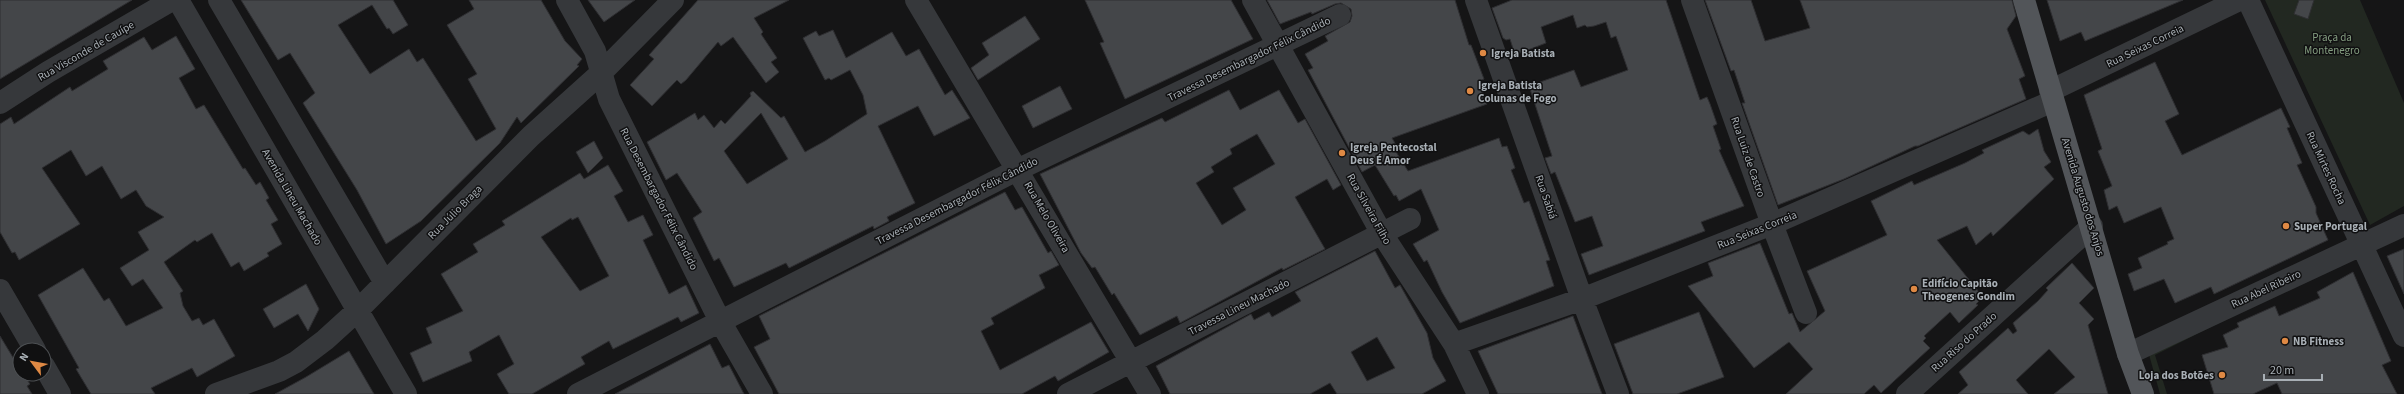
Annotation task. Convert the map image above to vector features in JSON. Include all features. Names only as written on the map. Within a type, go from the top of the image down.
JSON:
[{"type":"main road","name":"Avenida Augusto dos Anjos","points":[[2024,0],[2092,226],[2128,354],[2143,394]]},
{"type":"street","name":"Rua Visconde de Cauípe","points":[[0,103],[48,72],[172,0]]},
{"type":"street","name":"Avenida Lineu Machado","points":[[178,0],[406,394]]},
{"type":"street","points":[[219,0],[385,283]]},
{"type":"street","name":"Rua Desembargador Félix Cândido","points":[[567,0],[588,34],[595,50],[609,99],[720,321],[762,394]]},
{"type":"street","name":"Rua Júlio Braga","points":[[216,394],[279,371],[296,362],[358,310],[531,136],[601,73],[673,0]]},
{"type":"street","name":"Rua Melo Oliveira","points":[[916,0],[1019,169],[1150,394]]},
{"type":"street","name":"Rua Silveira Filho","points":[[1253,0],[1279,44],[1382,234],[1454,344],[1478,394]]},
{"type":"street","name":"Rua Sabiá","points":[[1476,0],[1582,299],[1618,394]]},
{"type":"street","name":"Rua Luiz de Castro","points":[[1692,0],[1772,224],[1806,313]]},
{"type":"street","name":"Rua Seixas Correia","points":[[1454,344],[1582,299],[1772,224],[2052,96],[2239,0]]},
{"type":"street","name":"Rua Mirtes Rocha","points":[[2248,0],[2404,336]]},
{"type":"street","name":"Travessa Desembargador Félix Cândido","points":[[578,394],[1019,169],[1340,15]]},
{"type":"street","name":"Travessa Lineu Machado","points":[[1068,394],[1410,219]]},
{"type":"street","name":"Rua Abel Ribeiro","points":[[2128,354],[2404,225]]},
{"type":"street","name":"Rua Riso do Prado","points":[[1907,394],[2092,226]]},
{"type":"street","points":[[0,290],[30,342]]},
{"type":"street","points":[[52,380],[60,394]]},
{"type":"green space","name":"Praça da Montenegro","points":[[2265,0],[2360,0],[2404,103],[2404,206],[2370,225]]},
{"type":"green space","points":[[2225,320],[2155,355],[2167,394],[2160,394],[2148,351]]},
{"type":"building","points":[[0,0],[132,0],[0,79]]},
{"type":"building","points":[[241,0],[393,0],[408,25],[393,34],[389,28],[387,29],[372,5],[338,25],[370,74],[409,49],[417,62],[423,58],[476,141],[496,129],[468,79],[477,74],[447,25],[474,9],[469,0],[541,0],[565,41],[582,59],[577,65],[579,66],[521,123],[517,117],[500,143],[421,221],[386,244],[357,190],[303,103],[315,93],[290,53],[278,60]]},
{"type":"building","points":[[588,0],[635,0],[604,22]]},
{"type":"building","points":[[698,0],[789,0],[754,18],[763,32],[761,34],[777,58],[771,62],[779,72],[766,83],[733,37],[721,46],[718,42],[686,80],[681,84],[677,80],[652,106],[630,85],[654,59],[649,55]]},
{"type":"building","points":[[1085,0],[1231,0],[1253,39],[1125,99],[1100,43],[1104,42]]},
{"type":"building","points":[[1267,0],[1455,0],[1469,45],[1471,45],[1484,79],[1479,81],[1487,104],[1392,138],[1396,145],[1393,147],[1408,171],[1499,138],[1502,147],[1507,146],[1515,168],[1511,170],[1524,203],[1529,201],[1550,260],[1546,261],[1554,286],[1460,323],[1442,292],[1427,260],[1424,262],[1413,244],[1439,230],[1421,189],[1399,201],[1396,195],[1394,196],[1375,165],[1362,172],[1308,70],[1313,68],[1305,54],[1328,41],[1325,36],[1350,22],[1352,16],[1351,9],[1341,3],[1335,4],[1312,14],[1311,12],[1280,24]]},
{"type":"building","points":[[1512,0],[1666,0],[1700,100],[1707,97],[1710,104],[1717,124],[1713,126],[1721,149],[1719,150],[1744,206],[1701,222],[1705,231],[1589,275],[1581,254],[1603,246],[1592,216],[1575,222],[1555,172],[1551,174],[1545,158],[1552,156],[1529,86],[1574,70],[1581,87],[1628,70],[1616,36],[1611,38],[1606,22],[1594,26],[1587,27],[1585,25],[1577,28],[1573,15],[1541,27],[1546,43],[1515,55],[1510,39],[1506,40],[1503,38],[1492,8]]},
{"type":"building","points":[[1705,0],[1751,0],[1765,41],[1810,28],[1800,0],[2012,0],[2016,16],[2007,29],[2025,76],[2019,79],[2026,99],[1915,146],[1844,179],[1778,205],[1742,103],[1745,103],[1734,70],[1731,71]]},
{"type":"building","points":[[2047,0],[2183,0],[2085,41],[2081,32],[2060,41]]},
{"type":"building","points":[[2299,0],[2314,0],[2308,19],[2294,14]]},
{"type":"building","points":[[1025,16],[1040,39],[978,80],[971,68],[989,55],[982,43]]},
{"type":"building","points":[[833,30],[846,58],[892,32],[906,56],[919,49],[945,95],[952,90],[970,118],[934,136],[918,106],[878,126],[915,203],[887,217],[889,221],[874,229],[873,226],[789,268],[786,263],[734,287],[719,258],[714,261],[693,218],[702,212],[677,173],[666,180],[647,142],[695,113],[698,120],[704,115],[714,128],[721,120],[725,124],[751,96],[750,93],[753,91],[781,118],[784,116],[805,152],[825,141],[867,114],[863,95],[850,70],[831,80],[829,78],[825,80],[803,38],[816,31],[819,36]],"holes":[[[761,113],[788,159],[747,184],[724,151]]]},
{"type":"building","points":[[176,36],[195,69],[179,78],[196,109],[204,105],[243,169],[245,168],[256,185],[260,182],[269,198],[266,200],[278,220],[271,224],[282,244],[267,253],[269,256],[244,271],[239,262],[231,267],[212,233],[197,242],[195,240],[164,262],[183,291],[180,293],[183,306],[192,321],[199,318],[203,325],[214,319],[235,356],[197,377],[192,368],[151,388],[155,394],[91,394],[76,369],[79,368],[38,295],[83,268],[104,301],[109,298],[126,326],[163,308],[143,279],[132,286],[120,268],[149,250],[138,232],[164,217],[146,206],[136,190],[121,199],[102,166],[86,176],[71,150],[42,168],[80,224],[19,260],[15,252],[12,253],[0,232],[0,124],[11,117],[14,124],[70,87],[72,91],[108,69],[103,61],[144,37],[152,50]]},
{"type":"building","points":[[2155,62],[2179,114],[2165,121],[2182,155],[2281,108],[2290,127],[2287,128],[2302,163],[2297,165],[2316,207],[2316,213],[2328,240],[2214,294],[2211,287],[2175,303],[2164,279],[2134,291],[2128,274],[2142,268],[2138,258],[2168,244],[2167,242],[2174,239],[2161,207],[2124,223],[2117,206],[2109,210],[2104,190],[2112,186],[2098,151],[2102,149],[2084,95]]},
{"type":"building","points":[[1060,86],[1072,109],[1033,128],[1022,106]]},
{"type":"building","points":[[1229,90],[1240,110],[1279,90],[1298,123],[1305,119],[1341,185],[1333,190],[1327,179],[1295,197],[1325,249],[1283,270],[1282,268],[1180,323],[1177,316],[1140,335],[1114,293],[1112,295],[1095,267],[1092,268],[1081,253],[1040,174],[1162,118],[1165,122]],"holes":[[[1257,134],[1275,164],[1233,188],[1246,210],[1222,225],[1196,183],[1214,172],[1211,167],[1232,154],[1230,149]]]},
{"type":"building","points":[[2038,129],[2044,151],[2051,162],[2044,167],[2054,179],[1993,236],[1991,232],[1976,245],[1967,226],[1937,240],[1983,297],[1976,304],[1978,305],[1959,323],[1950,312],[1924,336],[1926,338],[1923,341],[1930,348],[1881,393],[1874,385],[1864,394],[1786,394],[1813,369],[1789,342],[1754,368],[1688,286],[1713,276],[1708,263],[1760,243],[1789,314],[1792,313],[1800,332],[1825,311],[1807,271],[1887,235],[1871,201],[1912,181],[1914,185],[1965,163],[1984,153],[1982,150],[2023,131],[2029,135]]},
{"type":"building","points":[[594,141],[603,158],[588,173],[576,152]]},
{"type":"building","points":[[608,165],[623,191],[614,196],[628,222],[643,215],[653,235],[643,240],[669,294],[686,285],[699,313],[681,322],[678,317],[613,349],[609,341],[581,357],[585,364],[532,394],[509,394],[497,374],[514,364],[499,335],[469,352],[472,361],[423,382],[410,353],[432,343],[426,328],[463,311],[441,274],[478,252],[473,244],[505,225],[502,221],[580,173],[584,179]],"holes":[[[578,217],[609,276],[580,291],[541,237],[571,218],[572,220]]]},
{"type":"building","points":[[1005,192],[1015,210],[1022,207],[1048,253],[1051,251],[1059,265],[1039,275],[1045,288],[991,318],[994,324],[981,331],[1000,370],[1091,322],[1109,352],[1058,381],[1055,376],[1022,394],[779,394],[754,347],[770,339],[759,316]]},
{"type":"building","points":[[2404,249],[2404,294],[2387,256]]},
{"type":"building","points":[[1375,251],[1395,288],[1400,285],[1427,333],[1433,358],[1446,381],[1422,394],[1337,394],[1330,383],[1310,394],[1170,394],[1156,366],[1251,314],[1254,320],[1269,312],[1272,317],[1301,301],[1295,292]],"holes":[[[1377,337],[1395,368],[1367,381],[1351,352]]]},
{"type":"building","points":[[2072,263],[2094,288],[2079,303],[2094,319],[2088,325],[2108,394],[2054,394],[2075,377],[2049,349],[2016,380],[2028,394],[1958,394],[1968,385],[1959,372],[2008,328],[2013,334],[2017,331],[2013,323],[2038,301],[2048,290],[2046,288]]},
{"type":"building","points":[[2353,272],[2391,361],[2382,365],[2397,394],[2282,394],[2277,383],[2253,394],[2214,394],[2202,355],[2228,347],[2223,335],[2239,327],[2237,323],[2275,306],[2279,316],[2320,298],[2317,292]]},
{"type":"building","points":[[306,284],[319,309],[308,331],[298,314],[274,328],[263,309]]},
{"type":"building","points":[[1699,312],[1724,377],[1677,394],[1633,394],[1614,344]]},
{"type":"building","points":[[1573,316],[1602,394],[1498,394],[1478,351]]},
{"type":"building","points":[[0,336],[12,356],[12,382],[29,382],[30,384],[27,386],[32,394],[0,394]]},
{"type":"building","points":[[710,344],[722,368],[729,365],[744,394],[615,394]]},
{"type":"building","points":[[349,351],[374,394],[275,394],[306,377]]},
{"type":"place","name":"Igreja Batista","points":[[1483,53]]},
{"type":"place","name":"Igreja Batista Colunas de Fogo","points":[[1470,91]]},
{"type":"place","name":"Igreja Pentecostal Deus É Amor","points":[[1342,153]]},
{"type":"place","name":"Super Portugal","points":[[2286,226]]},
{"type":"place","name":"Edifício Capitão Theogenes Gondim","points":[[1914,289]]},
{"type":"place","name":"NB Fitness","points":[[2285,341]]},
{"type":"place","name":"Loja dos Botões","points":[[2222,375]]}]
